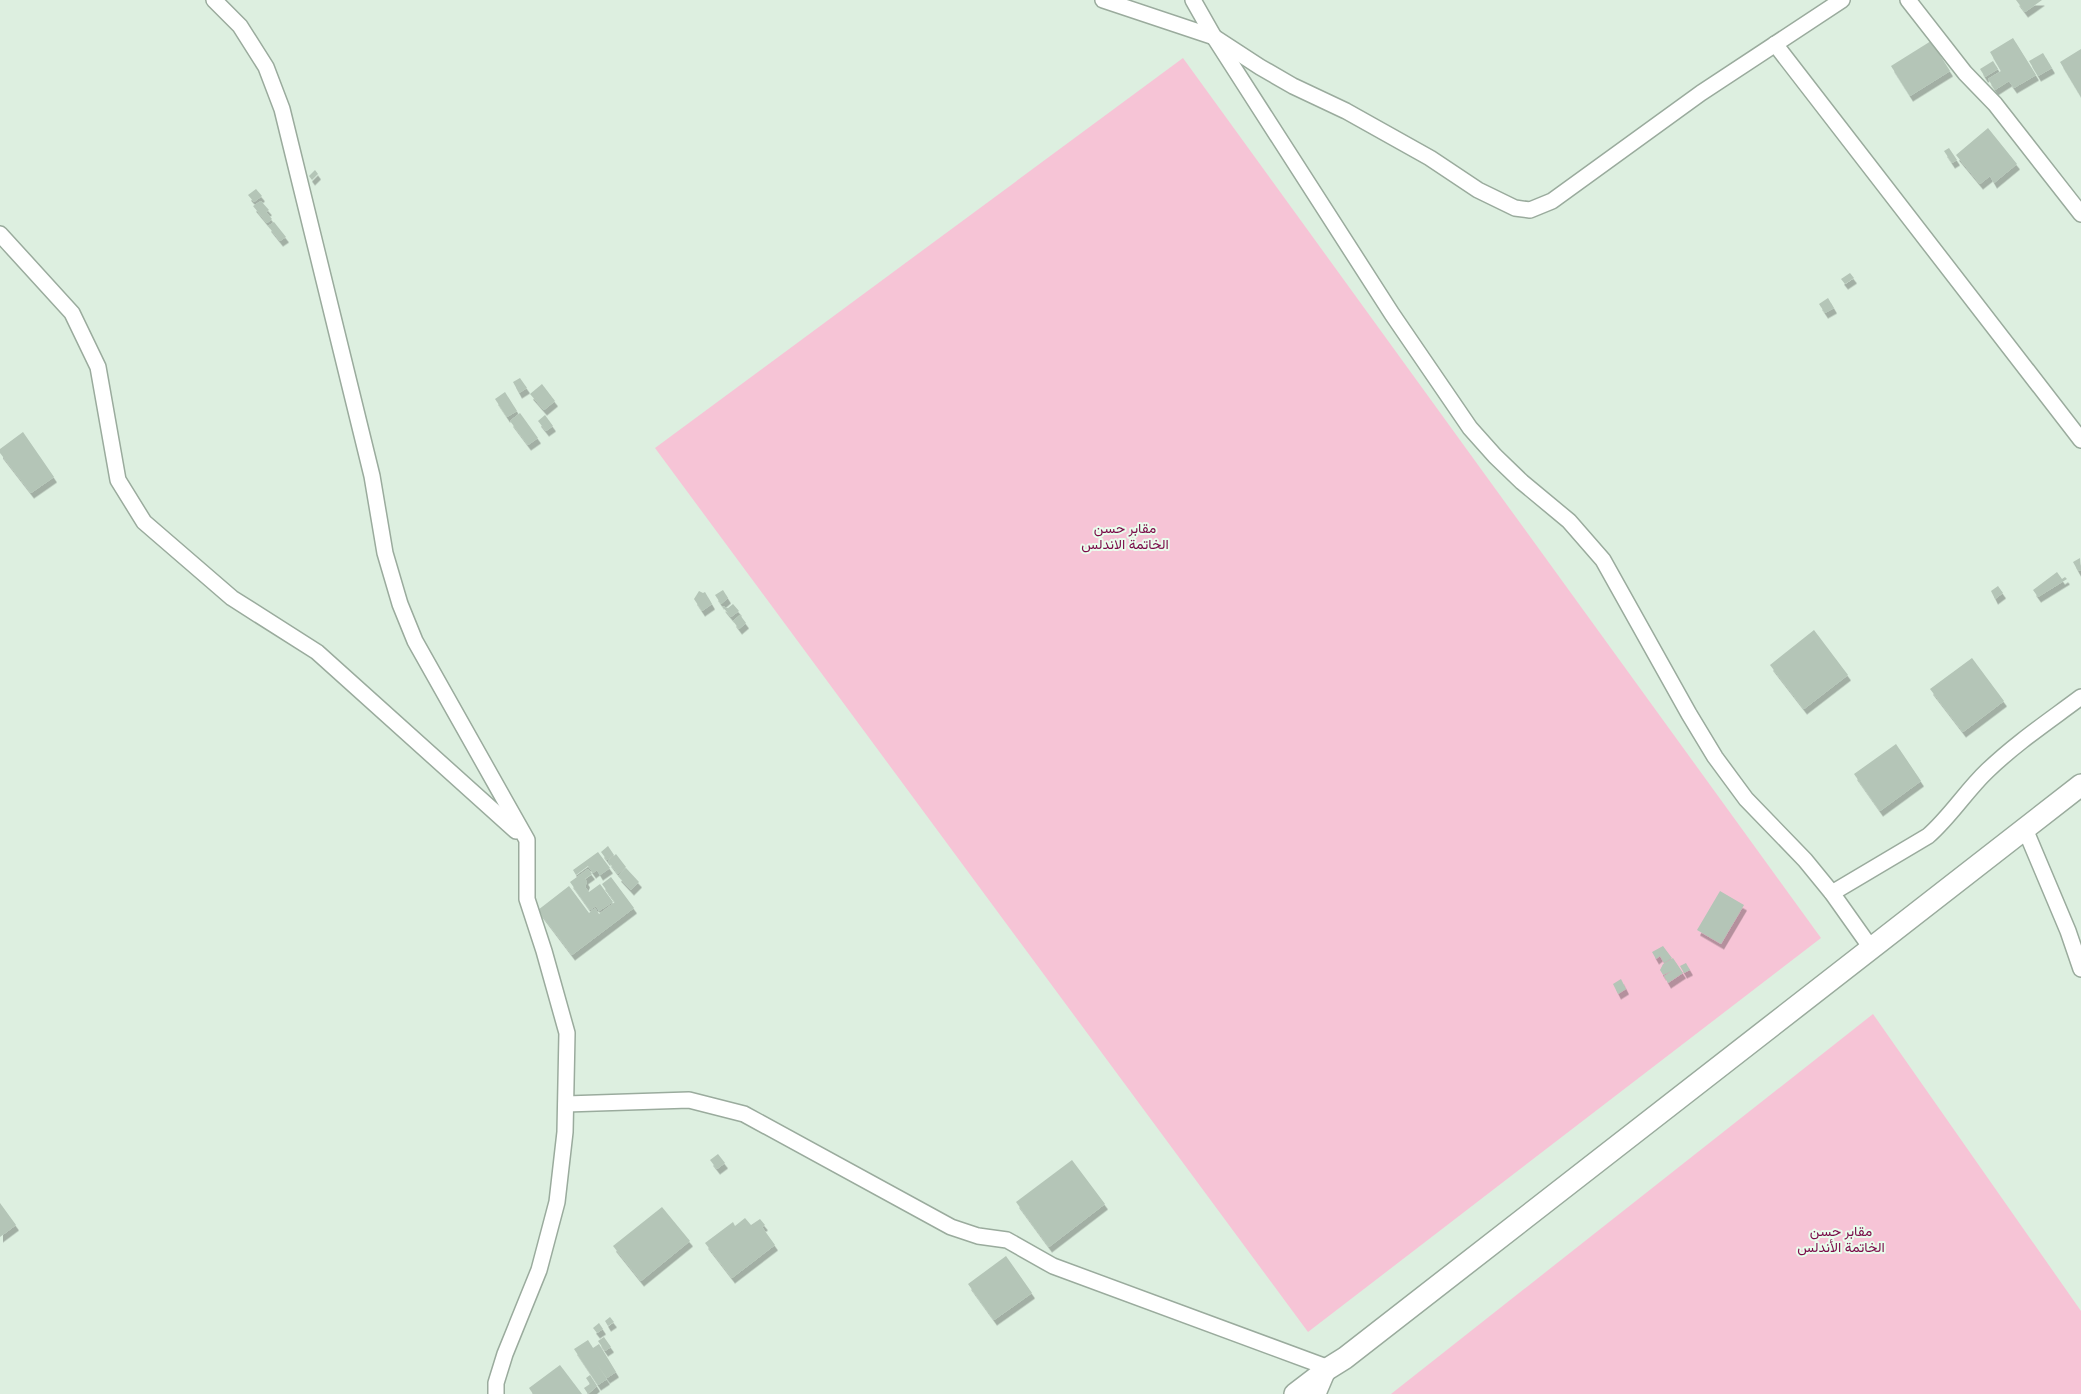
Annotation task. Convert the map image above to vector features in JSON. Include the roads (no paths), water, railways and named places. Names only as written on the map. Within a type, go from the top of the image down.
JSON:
[{"type":"street","points":[[214,0],[240,26],[266,67],[282,109],[372,476],[385,553],[400,604],[414,642],[527,840],[527,899],[567,1033],[566,1104],[557,1202],[539,1270],[505,1354],[496,1383],[496,1394]]},
{"type":"street","points":[[1103,0],[1214,36],[1260,67],[1293,86],[1346,110],[1430,158],[1478,190],[1515,208],[1530,210],[1552,201],[1701,93],[1842,0]]},
{"type":"street","points":[[1193,0],[1214,36],[1392,314],[1470,428],[1522,482],[1569,521],[1603,560],[1688,714],[1715,757],[1746,799],[1805,860],[1832,893],[1871,948]]},
{"type":"street","points":[[1908,0],[1965,73],[1995,104],[2081,214]]},
{"type":"street","points":[[1775,44],[2081,440]]},
{"type":"street","points":[[0,234],[72,313],[98,368],[118,480],[144,522],[232,598],[318,652],[527,840]]},
{"type":"street","points":[[1832,893],[1928,836],[1987,771],[2015,746],[2081,697]]},
{"type":"street","points":[[1295,1394],[1328,1368],[1345,1358],[2081,785]]},
{"type":"street","points":[[2025,830],[2068,931],[2081,969]]},
{"type":"street","points":[[566,1104],[689,1100],[744,1114],[951,1226],[978,1236],[1007,1240],[1054,1266],[1328,1368]]},
{"type":"street","points":[[1318,1394],[1328,1368]]},
{"type":"park label","name":"مقابر حسن الخاتمة الاندلس","points":[[1125,536]]},
{"type":"park label","name":"مقابر حسن الخاتمة الأندلس","points":[[1841,1238]]}]
